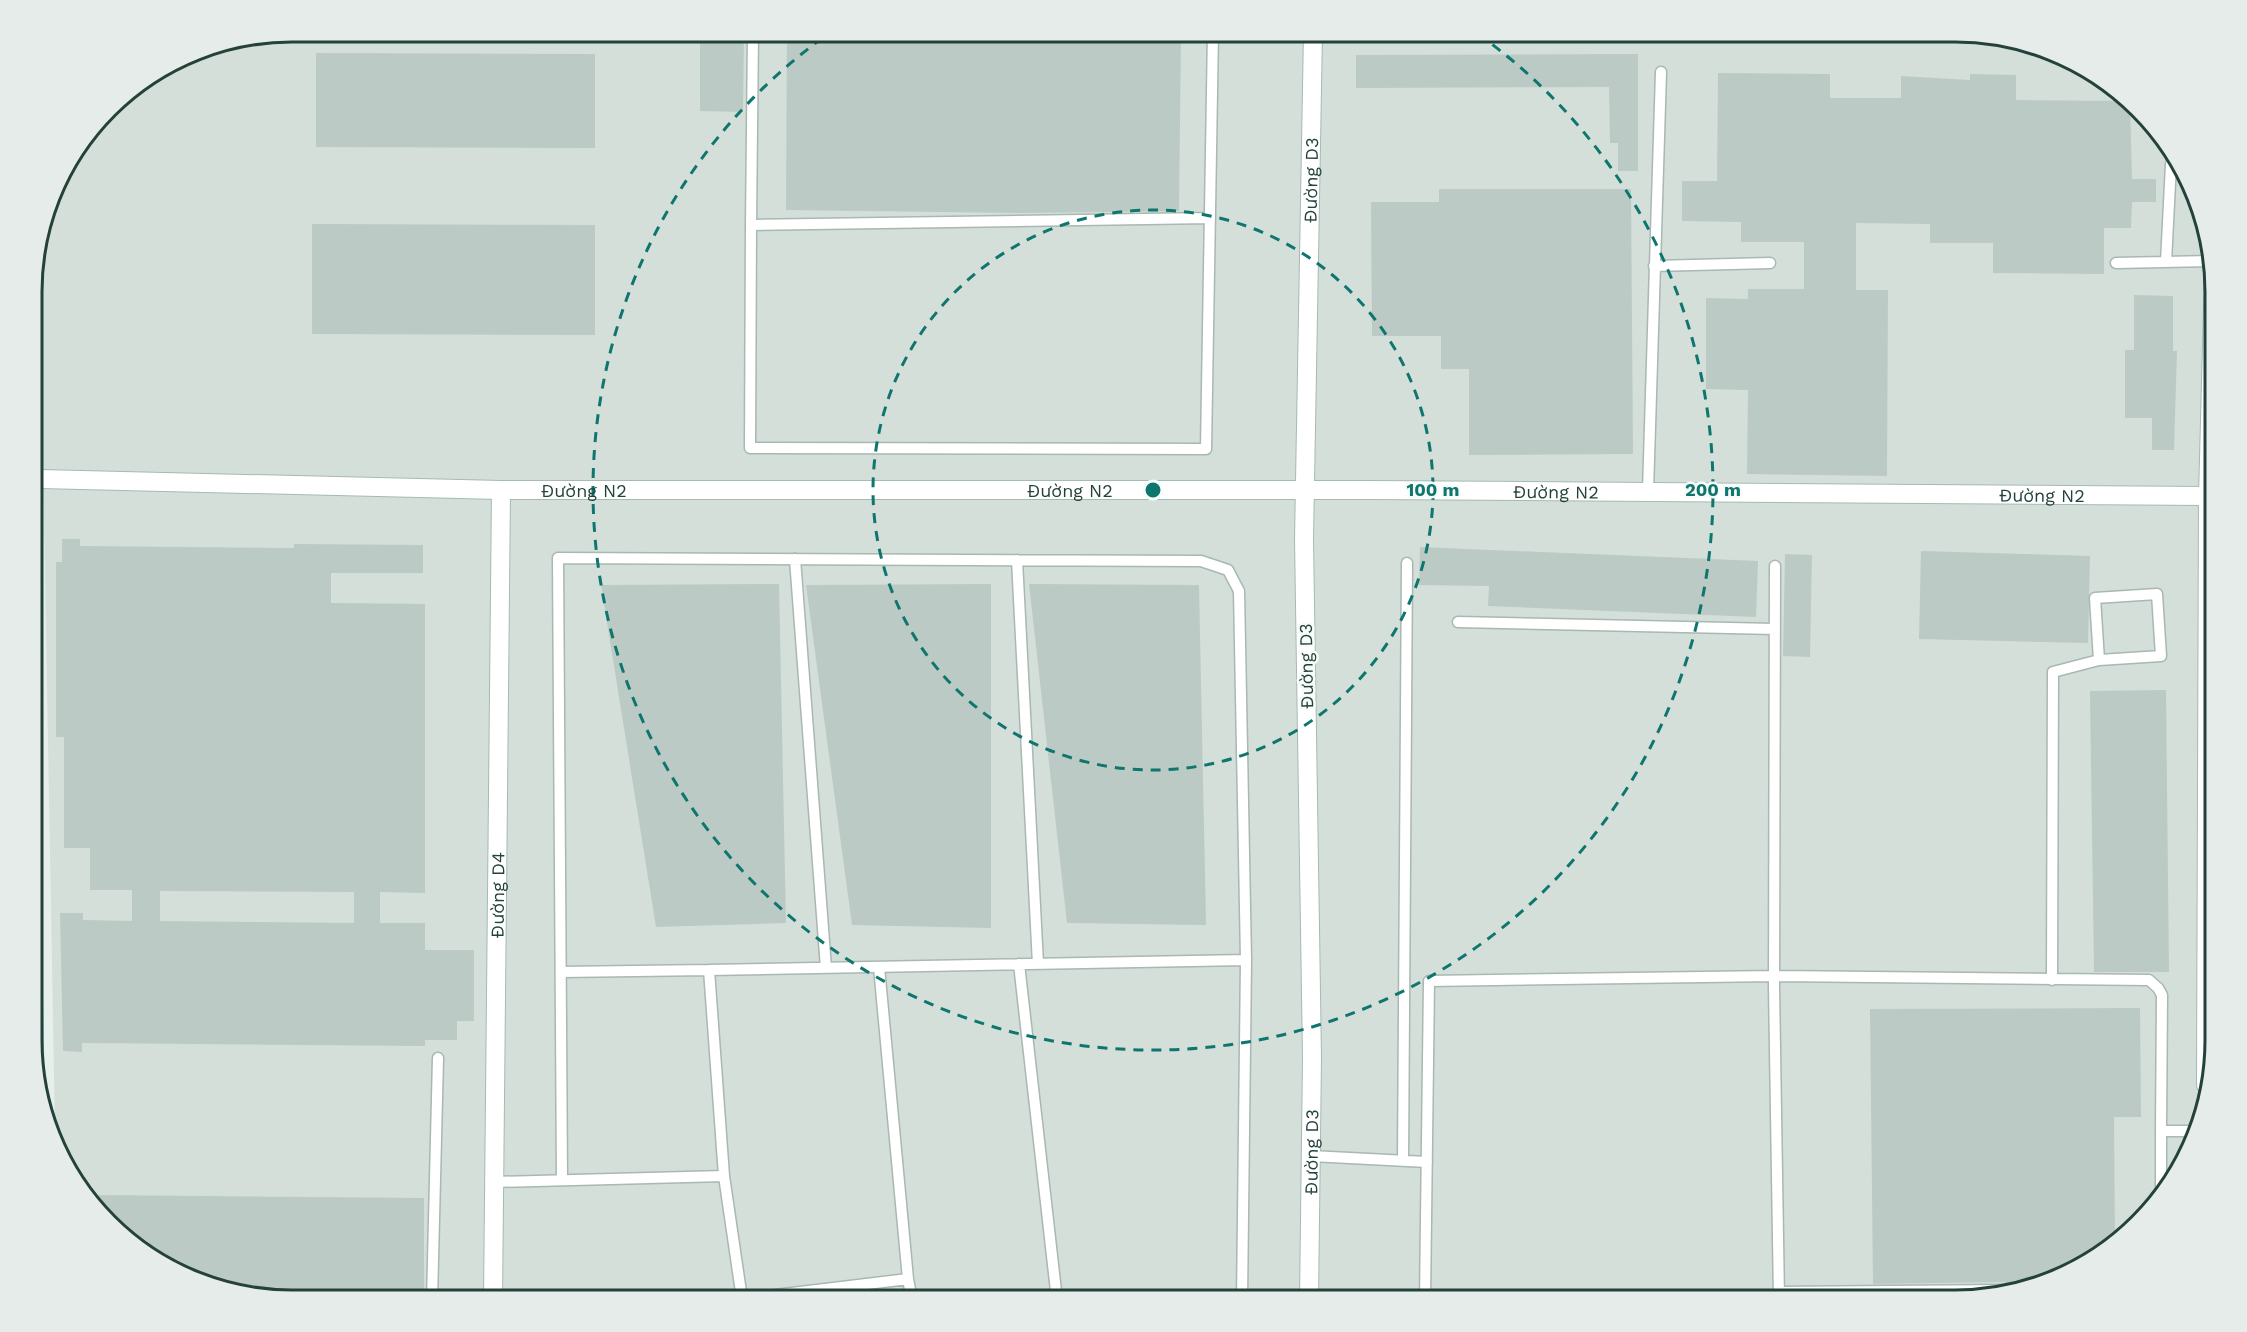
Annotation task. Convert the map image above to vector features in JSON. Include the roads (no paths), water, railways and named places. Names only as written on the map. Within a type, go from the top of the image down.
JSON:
[{"type":"street","name":"Đường D3","points":[[1308,1290],[1312,1058],[1305,490],[1313,42]]},
{"type":"street","name":"Đường N2","points":[[42,479],[501,490],[1647,491],[2205,496]]},
{"type":"street","name":"Đường D4","points":[[493,1290],[501,490]]},
{"type":"lane","points":[[753,42],[750,448],[1206,449],[1214,42]]},
{"type":"lane","points":[[1647,491],[1661,72]]},
{"type":"lane","points":[[2166,262],[2171,165]]},
{"type":"lane","points":[[751,225],[1210,218]]},
{"type":"lane","points":[[2116,263],[2203,261]]},
{"type":"lane","points":[[1654,266],[1770,263]]},
{"type":"lane","points":[[562,1180],[558,558],[1201,561],[1228,570],[1235,580],[1239,605],[1246,960],[1242,1290]]},
{"type":"lane","points":[[795,559],[826,968]]},
{"type":"lane","points":[[1017,560],[1038,964]]},
{"type":"lane","points":[[1403,1160],[1407,563]]},
{"type":"lane","points":[[1775,566],[1774,976],[1779,1290]]},
{"type":"lane","points":[[2052,980],[2052,672],[2099,660],[2161,656],[2157,594],[2095,598],[2099,660]]},
{"type":"lane","points":[[1458,622],[1774,629]]},
{"type":"lane","points":[[561,972],[1246,960]]},
{"type":"lane","points":[[1019,964],[1056,1290]]},
{"type":"lane","points":[[879,967],[910,1290]]},
{"type":"lane","points":[[710,970],[724,1176],[741,1290]]},
{"type":"lane","points":[[1425,1290],[1429,981],[1774,976],[2149,980],[2162,995],[2161,1182]]},
{"type":"lane","points":[[432,1290],[438,1058]]},
{"type":"lane","points":[[2161,1131],[2188,1131]]},
{"type":"lane","points":[[1311,1156],[1427,1161]]},
{"type":"lane","points":[[494,1182],[724,1176]]},
{"type":"lane","points":[[817,1290],[908,1279]]},
{"type":"water","points":[[42,938],[45,1076],[42,1040]]}]
